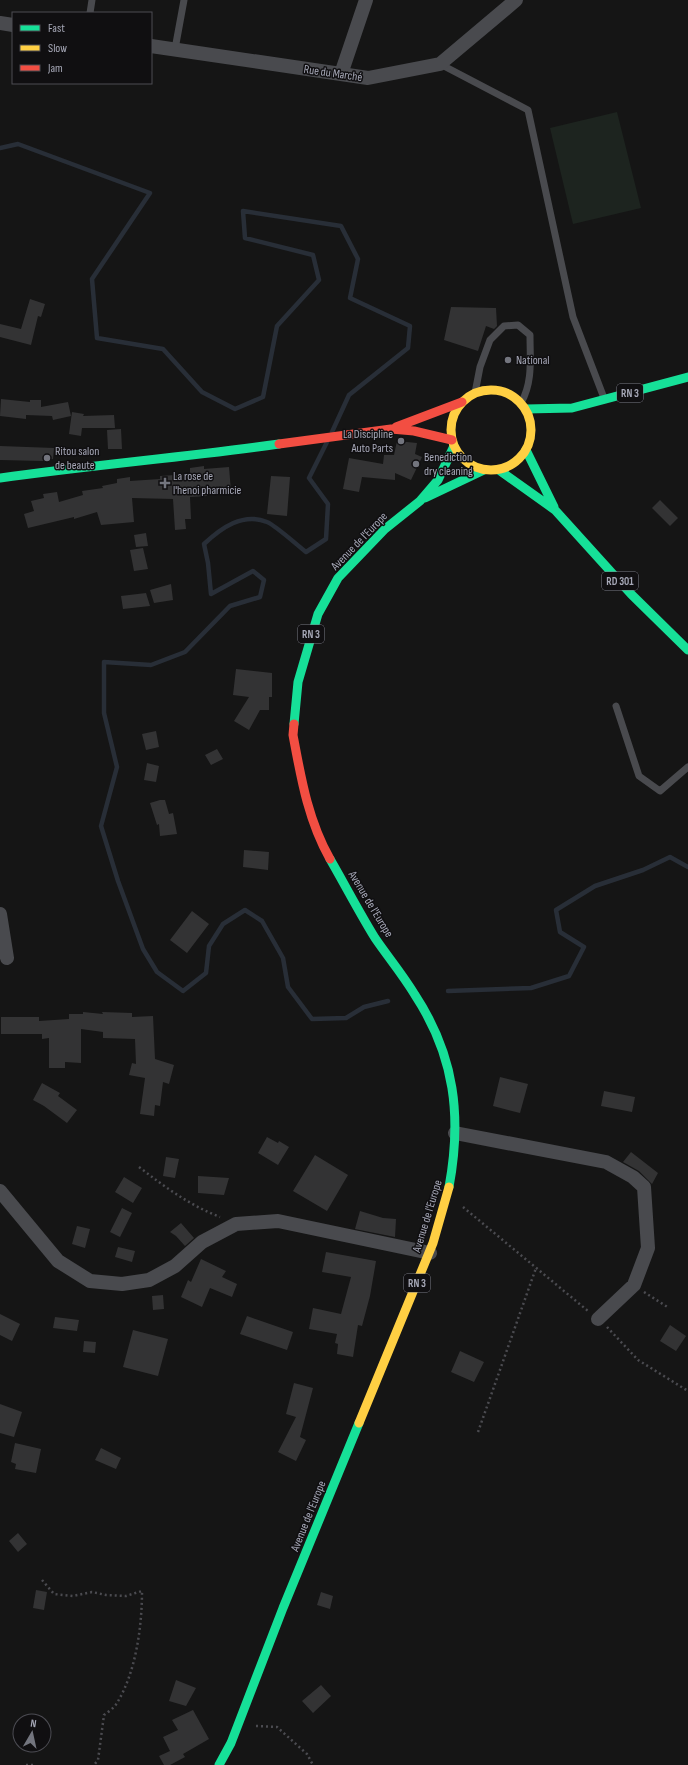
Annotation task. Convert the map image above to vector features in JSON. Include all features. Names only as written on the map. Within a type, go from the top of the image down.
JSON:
[{"type":"main road","name":"RN 3","points":[[523,406],[572,408],[688,377]]},
{"type":"main road","points":[[391,429],[462,402],[475,393],[491,390],[508,393],[523,406],[535,431],[526,450],[515,463],[499,470],[484,470],[472,465],[462,457],[453,443],[451,426],[455,413],[462,402]]},
{"type":"main road","name":"RN 3","points":[[559,417],[572,408]]},
{"type":"main road","points":[[0,478],[314,441],[391,429],[414,431],[453,443]]},
{"type":"main road","name":"Avenue de l'Europe","points":[[219,1765],[238,1724],[283,1608],[430,1253],[448,1195],[455,1156],[455,1110],[449,1070],[437,1034],[416,996],[375,937],[322,845],[307,806],[293,735],[298,682],[318,614],[338,578],[385,529],[420,501],[438,480],[453,443]]},
{"type":"main road","name":"RD 301","points":[[526,450],[555,510]]},
{"type":"main road","name":"Avenue de l'Europe","points":[[420,501],[484,470]]},
{"type":"main road","name":"RD 301","points":[[499,470],[555,510],[631,594],[688,650]]},
{"type":"street","points":[[341,74],[366,0]]},
{"type":"street","name":"Rue du Marché","points":[[152,46],[368,78],[440,64],[516,0]]},
{"type":"street","points":[[0,23],[12,25]]},
{"type":"street","points":[[0,914],[7,958]]},
{"type":"street","points":[[455,1133],[606,1162],[633,1177],[644,1187],[648,1248],[634,1285],[598,1319]]},
{"type":"street","points":[[0,1191],[58,1261],[90,1281],[122,1284],[149,1280],[175,1266],[202,1242],[236,1224],[278,1221],[430,1253]]},
{"type":"lane","points":[[90,12],[92,0]]},
{"type":"lane","points":[[176,49],[184,0]]},
{"type":"lane","points":[[440,64],[528,110],[573,316],[605,400]]},
{"type":"lane","points":[[475,393],[480,367],[490,340],[504,326],[518,325],[530,335],[531,372],[523,406]]},
{"type":"lane","points":[[616,706],[639,776],[660,791],[688,767]]},
{"type":"path","points":[[139,1167],[172,1192],[199,1209],[236,1224]]},
{"type":"path","points":[[448,1195],[598,1319],[638,1360],[688,1391]]},
{"type":"path","points":[[478,1432],[536,1268]]},
{"type":"path","points":[[634,1285],[669,1308]]},
{"type":"path","points":[[42,1580],[54,1594],[73,1596],[92,1592],[106,1595],[126,1596],[142,1591],[137,1652],[117,1704],[104,1715],[98,1760],[94,1765]]},
{"type":"path","points":[[238,1724],[277,1728],[307,1754],[312,1765]]},
{"type":"path","points":[[26,1765],[36,1765]]},
{"type":"shaded area","points":[[617,112],[641,208],[573,224],[550,128]]},
{"type":"building","points":[[30,299],[45,304],[41,317],[38,316],[31,345],[0,337],[0,324],[21,329]]},
{"type":"building","points":[[451,307],[496,308],[497,326],[494,329],[486,326],[478,351],[444,340]]},
{"type":"building","points":[[1,399],[30,402],[30,400],[41,400],[41,407],[68,402],[71,416],[53,420],[52,416],[26,415],[26,419],[0,416]]},
{"type":"building","points":[[72,412],[84,414],[83,416],[114,415],[115,428],[82,428],[81,436],[69,434]]},
{"type":"building","points":[[121,429],[122,449],[108,449],[107,430]]},
{"type":"building","points":[[397,441],[417,443],[415,454],[422,457],[411,480],[395,473],[395,480],[362,477],[359,492],[343,489],[349,458],[383,464],[384,455],[394,455]]},
{"type":"building","points":[[0,446],[54,448],[53,459],[43,461],[0,460]]},
{"type":"building","points":[[204,466],[204,469],[229,467],[231,491],[207,492],[207,496],[190,497],[191,519],[185,519],[186,529],[175,530],[173,499],[132,498],[134,522],[101,525],[97,512],[74,519],[74,517],[28,528],[24,514],[34,511],[31,501],[44,498],[43,494],[57,492],[59,502],[83,495],[82,491],[103,488],[102,486],[117,483],[117,479],[130,477],[130,481],[160,479],[160,476],[190,474],[190,468]]},
{"type":"building","points":[[271,476],[290,477],[287,516],[267,514]]},
{"type":"building","points":[[660,500],[678,518],[670,526],[652,508]]},
{"type":"building","points":[[146,533],[148,546],[136,547],[134,535]]},
{"type":"building","points":[[143,548],[148,569],[134,571],[130,550]]},
{"type":"building","points":[[171,584],[173,600],[154,603],[150,590]]},
{"type":"building","points":[[146,593],[150,606],[123,609],[121,596]]},
{"type":"building","points":[[236,669],[272,673],[272,697],[269,697],[269,710],[260,710],[249,730],[234,721],[249,697],[233,695]]},
{"type":"building","points":[[156,731],[159,747],[146,750],[142,734]]},
{"type":"building","points":[[217,749],[223,759],[211,765],[205,755]]},
{"type":"building","points":[[147,763],[159,766],[156,782],[144,780]]},
{"type":"building","points":[[165,800],[169,814],[173,813],[177,834],[160,836],[159,824],[157,825],[150,803]]},
{"type":"building","points":[[244,850],[269,852],[268,870],[243,867]]},
{"type":"building","points":[[192,911],[209,924],[187,953],[170,940]]},
{"type":"building","points":[[83,1012],[103,1014],[102,1012],[132,1013],[132,1017],[153,1016],[155,1059],[174,1065],[169,1084],[163,1082],[160,1106],[155,1105],[154,1116],[140,1114],[145,1078],[129,1075],[132,1063],[136,1064],[135,1039],[103,1038],[103,1032],[81,1029],[81,1063],[65,1062],[65,1068],[49,1068],[49,1038],[42,1039],[42,1034],[1,1034],[1,1017],[39,1017],[39,1021],[69,1019],[69,1014],[83,1014]]},
{"type":"building","points":[[500,1077],[528,1084],[520,1113],[493,1106]]},
{"type":"building","points":[[42,1083],[60,1093],[58,1096],[77,1110],[67,1123],[33,1100]]},
{"type":"building","points":[[604,1091],[635,1097],[632,1112],[601,1106]]},
{"type":"building","points":[[267,1137],[278,1143],[279,1141],[289,1147],[278,1165],[258,1153]]},
{"type":"building","points":[[631,1152],[658,1173],[652,1184],[639,1171],[623,1162]]},
{"type":"building","points":[[315,1155],[348,1175],[327,1211],[293,1191]]},
{"type":"building","points":[[166,1157],[179,1159],[175,1178],[163,1176]]},
{"type":"building","points":[[198,1176],[229,1178],[224,1195],[198,1193]]},
{"type":"building","points":[[124,1177],[142,1188],[133,1203],[115,1192]]},
{"type":"building","points":[[122,1208],[132,1213],[120,1237],[110,1232]]},
{"type":"building","points":[[360,1211],[383,1218],[396,1219],[395,1237],[355,1229]]},
{"type":"building","points":[[181,1223],[194,1238],[185,1246],[170,1232]]},
{"type":"building","points":[[77,1226],[90,1229],[85,1248],[72,1244]]},
{"type":"building","points":[[118,1247],[135,1251],[132,1262],[115,1257]]},
{"type":"building","points":[[326,1252],[376,1261],[370,1296],[362,1326],[358,1325],[353,1357],[337,1354],[338,1344],[335,1343],[337,1334],[309,1329],[313,1308],[341,1314],[351,1277],[322,1272]]},
{"type":"building","points":[[201,1259],[226,1271],[222,1277],[237,1284],[232,1297],[210,1288],[202,1307],[181,1297],[188,1280],[191,1282]]},
{"type":"building","points":[[163,1295],[164,1309],[153,1310],[152,1296]]},
{"type":"building","points":[[0,1314],[20,1324],[12,1341],[0,1335]]},
{"type":"building","points":[[247,1316],[293,1332],[287,1350],[240,1334]]},
{"type":"building","points":[[55,1317],[79,1320],[77,1331],[53,1328]]},
{"type":"building","points":[[670,1325],[686,1336],[676,1351],[660,1341]]},
{"type":"building","points":[[133,1330],[168,1339],[158,1376],[123,1367]]},
{"type":"building","points":[[84,1341],[96,1342],[95,1353],[83,1352]]},
{"type":"building","points":[[460,1351],[484,1362],[474,1382],[451,1372]]},
{"type":"building","points":[[294,1383],[313,1388],[300,1437],[306,1440],[296,1461],[278,1452],[296,1417],[286,1414]]},
{"type":"building","points":[[0,1404],[22,1412],[14,1437],[0,1433]]},
{"type":"building","points":[[15,1443],[41,1449],[36,1473],[15,1469],[16,1464],[11,1462]]},
{"type":"building","points":[[101,1448],[121,1458],[116,1469],[95,1460]]},
{"type":"building","points":[[18,1533],[27,1544],[18,1552],[9,1541]]},
{"type":"building","points":[[36,1590],[47,1592],[44,1610],[33,1608]]},
{"type":"building","points":[[321,1592],[333,1596],[330,1609],[317,1605]]},
{"type":"building","points":[[176,1680],[196,1688],[186,1706],[169,1701]]},
{"type":"building","points":[[321,1685],[331,1696],[313,1713],[302,1701]]},
{"type":"building","points":[[193,1710],[209,1739],[183,1754],[185,1757],[170,1765],[164,1765],[159,1756],[170,1751],[163,1737],[178,1730],[172,1720]]},
{"type":"waterway","points":[[0,148],[18,144],[150,193],[92,279],[97,338],[163,349],[202,392],[235,409],[263,397],[277,326],[319,280],[313,255],[245,238],[243,211],[341,226],[358,259],[350,298],[410,326],[408,348],[349,395],[332,432]]},
{"type":"waterway","points":[[327,442],[309,478],[328,504],[326,539],[306,552],[271,524],[258,519],[241,520],[225,527],[204,544],[208,563],[211,594],[253,571],[264,580],[260,597],[230,606],[185,652],[151,665],[104,662],[104,713],[117,767],[101,826],[118,881],[143,949],[157,972],[183,991],[206,973],[209,946],[223,924],[245,910],[262,921],[283,958],[288,987],[312,1019],[346,1018],[364,1007],[388,1001]]},
{"type":"waterway","points":[[448,991],[531,988],[569,976],[584,947],[560,932],[556,910],[595,886],[643,870],[670,857],[688,867]]},
{"type":"traffic: fast","points":[[526,409],[572,408],[688,377]]},
{"type":"traffic: fast","points":[[0,478],[279,444]]},
{"type":"traffic: fast","points":[[294,724],[298,682],[318,614],[338,578],[385,529],[420,501],[438,480],[454,446]]},
{"type":"traffic: fast","points":[[526,450],[554,507]]},
{"type":"traffic: fast","points":[[425,498],[484,470]]},
{"type":"traffic: fast","points":[[499,470],[555,510],[631,594],[688,650]]},
{"type":"traffic: fast","points":[[330,859],[375,938],[406,980],[415,995],[439,1041],[447,1064],[455,1112],[455,1136],[449,1187]]},
{"type":"traffic: fast","points":[[219,1765],[231,1743],[283,1608],[359,1423]]},
{"type":"traffic: slow","points":[[491,390],[506,393],[519,402],[528,415],[531,430],[528,445],[519,458],[506,467],[491,470],[476,467],[463,458],[454,445],[451,430],[454,415],[463,402],[476,393],[491,390]]},
{"type":"traffic: slow","points":[[359,1423],[433,1243],[449,1187]]},
{"type":"traffic: jam","points":[[396,427],[462,402]]},
{"type":"traffic: jam","points":[[279,444],[391,429],[414,431],[452,440]]},
{"type":"traffic: jam","points":[[294,724],[293,735],[306,798],[316,829],[330,859]]},
{"type":"place","name":"National","points":[[508,360]]},
{"type":"place","name":"La Discipline Auto Parts","points":[[401,441]]},
{"type":"place","name":"Ritou salon de beaute","points":[[47,458]]},
{"type":"place","name":"Benediction dry cleaning","points":[[416,464]]},
{"type":"place","name":"La rose de l'henoi pharmicie","points":[[165,483]]}]
